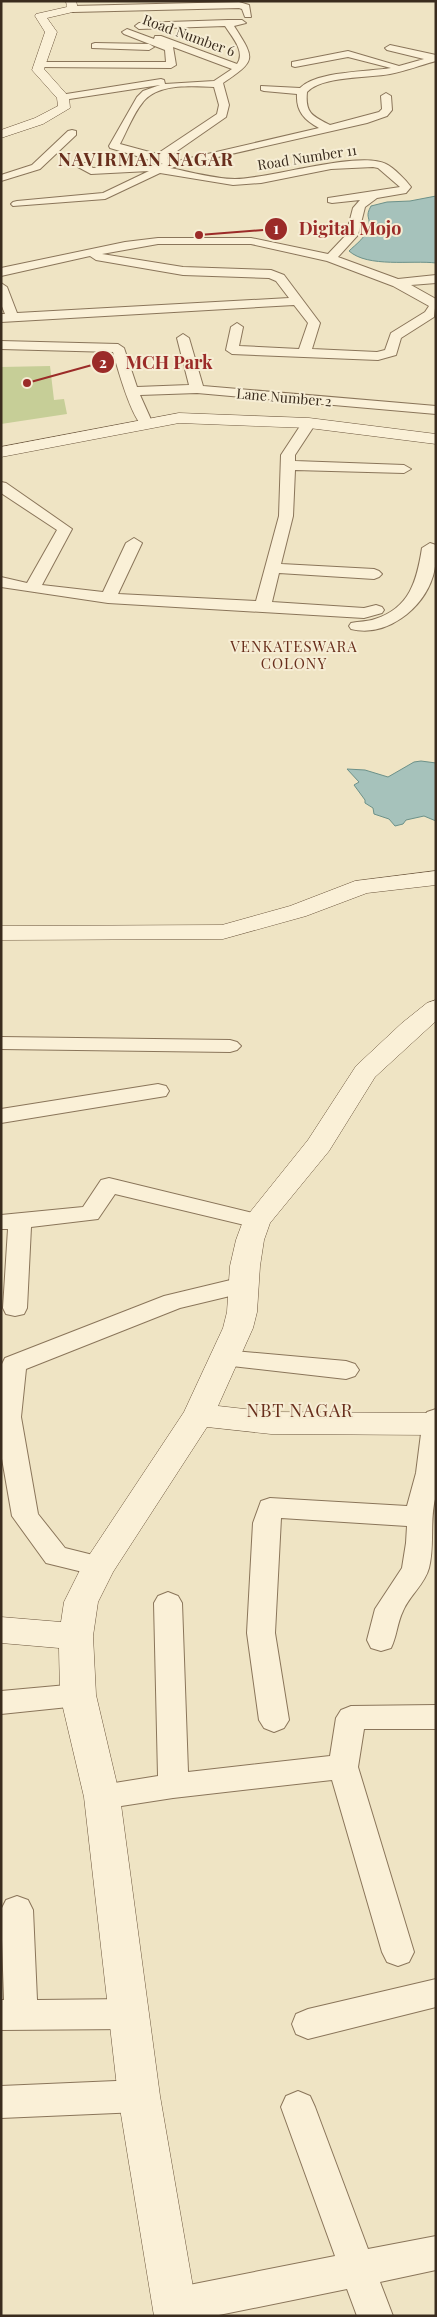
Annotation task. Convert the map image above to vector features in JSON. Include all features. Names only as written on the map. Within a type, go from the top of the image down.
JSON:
[{"type":"street","points":[[215,1],[226,5]]},
{"type":"street","points":[[72,5],[100,18]]},
{"type":"street","points":[[1,134],[40,120],[64,108],[63,97],[38,70],[38,64],[51,32],[40,16],[72,5],[226,5],[246,7],[249,19],[228,24],[125,28]]},
{"type":"street","points":[[17,204],[106,196],[166,164],[222,115],[224,106],[218,84],[220,79],[239,68],[245,60],[245,51],[228,24]]},
{"type":"street","points":[[38,64],[176,65],[168,47],[125,28]]},
{"type":"street","name":"Road Number 6","points":[[125,28],[239,68]]},
{"type":"street","points":[[95,46],[168,47]]},
{"type":"street","points":[[390,48],[432,56]]},
{"type":"street","points":[[295,64],[348,54],[400,62],[432,56]]},
{"type":"street","points":[[367,56],[403,68]]},
{"type":"street","points":[[329,129],[310,119],[301,105],[302,91],[308,85],[323,80],[403,68],[432,56]]},
{"type":"street","points":[[63,97],[180,79]]},
{"type":"street","points":[[166,164],[114,146],[141,98],[155,90],[172,86],[218,84]]},
{"type":"street","points":[[264,88],[302,91]]},
{"type":"street","points":[[82,165],[91,171],[166,164],[329,129],[383,114],[387,110],[386,96]]},
{"type":"street","points":[[1,178],[26,172],[36,167],[72,133]]},
{"type":"street","name":"Road Number 11","points":[[166,164],[233,182],[261,180],[332,166],[373,164],[382,166],[406,187],[402,191],[332,200]]},
{"type":"street","points":[[330,258],[354,232],[356,210],[363,202],[374,195]]},
{"type":"street","points":[[1,272],[125,245],[158,241],[251,241],[330,258],[397,283],[429,299],[435,305],[430,314],[395,336],[391,352],[388,355],[369,357],[232,350],[237,327]]},
{"type":"street","points":[[88,254],[183,271],[271,274],[280,278],[314,323],[304,354]]},
{"type":"street","points":[[397,283],[436,279]]},
{"type":"street","points":[[1,287],[7,318],[298,301]]},
{"type":"street","points":[[183,338],[197,389]]},
{"type":"street","points":[[1,345],[118,348],[132,391],[146,424]]},
{"type":"street","name":"Lane Number 2","points":[[132,391],[197,389],[434,406]]},
{"type":"street","points":[[1,452],[179,418],[309,424],[436,439]]},
{"type":"street","points":[[309,424],[288,460],[286,516],[267,606],[274,615],[288,622],[367,626],[382,623],[414,598],[425,578],[430,548]]},
{"type":"street","points":[[271,454],[288,460],[404,469]]},
{"type":"street","points":[[1,486],[65,529],[32,588]]},
{"type":"street","points":[[108,598],[134,544]]},
{"type":"street","points":[[274,568],[374,574]]},
{"type":"street","points":[[1,582],[108,598],[364,613],[376,610]]},
{"type":"street","points":[[1,934],[223,932],[298,911],[363,886],[436,878]]},
{"type":"street","points":[[436,1008],[411,1028],[365,1072],[319,1145],[257,1221],[250,1240],[243,1285],[242,1312],[238,1328],[223,1358],[199,1416],[99,1566],[81,1602],[76,1636],[78,1695],[102,1797],[139,2096],[175,2311],[436,2253]]},
{"type":"street","points":[[1,1042],[230,1046]]},
{"type":"street","points":[[1,1116],[158,1091]]},
{"type":"street","points":[[15,1308],[11,1221],[90,1214],[109,1185],[257,1221]]},
{"type":"street","points":[[99,1566],[56,1556],[25,1516],[5,1417],[14,1364],[173,1302],[243,1285]]},
{"type":"street","points":[[223,1358],[346,1370]]},
{"type":"street","points":[[199,1416],[271,1423],[435,1422],[426,1509],[415,1570],[389,1609],[381,1640]]},
{"type":"street","points":[[274,1720],[261,1633],[266,1523],[270,1508],[426,1509]]},
{"type":"street","points":[[168,1603],[173,1786]]},
{"type":"street","points":[[1,1630],[76,1636]]},
{"type":"street","points":[[1,1703],[78,1695]]},
{"type":"street","points":[[398,1952],[343,1767],[351,1718],[436,1717]]},
{"type":"street","points":[[102,1797],[173,1786],[343,1767]]},
{"type":"street","points":[[17,1910],[11,2015],[129,2014]]},
{"type":"street","points":[[308,2024],[436,1993]]},
{"type":"street","points":[[1,2102],[139,2096]]},
{"type":"street","points":[[298,2107],[375,2316]]},
{"type":"green space","points":[[50,366],[54,400],[64,399],[67,414],[1,424],[1,367]]},
{"type":"water","points":[[436,196],[436,263],[367,260],[349,251],[361,240],[368,229],[368,212],[371,206],[387,202],[410,201]]},
{"type":"water","points":[[414,762],[436,763],[436,821],[424,816],[406,820],[403,824],[395,826],[389,819],[374,814],[373,808],[365,803],[365,800],[354,785],[359,782],[347,769],[365,770],[388,777]]},
{"type":"place","name":"Digital Mojo","points":[[199,235]]},
{"type":"place","name":"MCH Park","points":[[27,383]]},
{"type":"district","name":"NAVIRMAN NAGAR","points":[[146,159]]},
{"type":"district","name":"VENKATESWARA COLONY","points":[[294,654]]},
{"type":"district","name":"NBT NAGAR","points":[[300,1410]]}]
